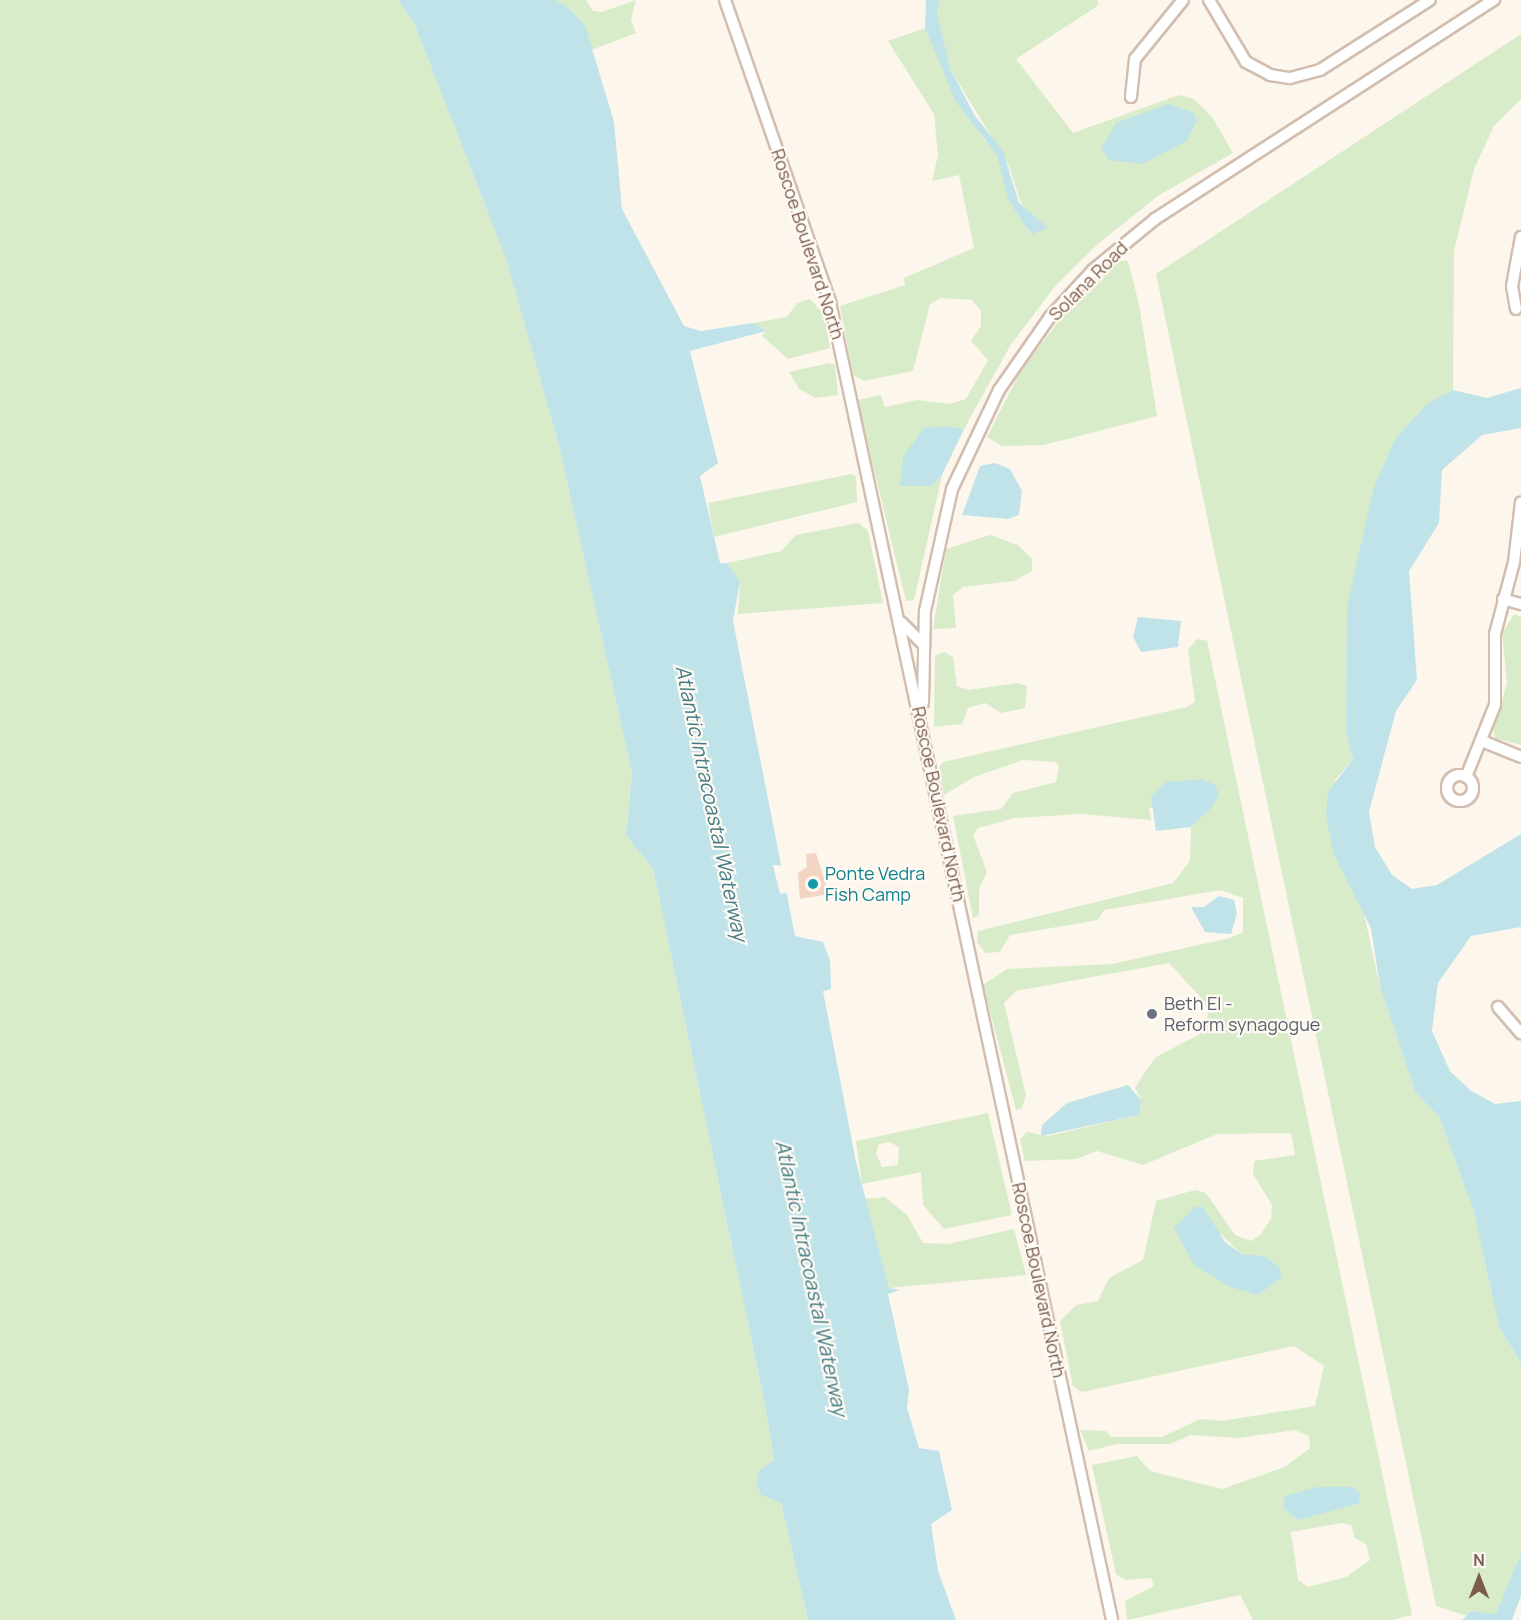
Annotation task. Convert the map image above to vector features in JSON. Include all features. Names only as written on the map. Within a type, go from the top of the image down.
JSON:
[{"type":"street","name":"Roscoe Boulevard North","points":[[725,0],[830,302],[897,615],[925,730],[1112,1620]]},
{"type":"street","points":[[1131,97],[1135,59],[1183,0]]},
{"type":"street","points":[[1209,0],[1246,62],[1270,75],[1290,78],[1320,70],[1430,0]]},
{"type":"street","name":"Solana Road","points":[[925,730],[923,644],[938,541],[962,465],[1017,361],[1071,293],[1170,208],[1494,0]]},
{"type":"street","points":[[1516,309],[1512,286],[1521,237]]},
{"type":"street","points":[[1466,777],[1495,705],[1495,634],[1514,562],[1521,502]]},
{"type":"street","points":[[1503,599],[1521,604]]},
{"type":"street","points":[[897,615],[923,644]]},
{"type":"street","points":[[1482,741],[1521,757]]},
{"type":"street","points":[[1498,1007],[1521,1034]]},
{"type":"green space","points":[[0,0],[398,0],[414,23],[506,259],[559,446],[632,773],[626,835],[653,869],[764,1400],[774,1460],[760,1469],[761,1495],[781,1503],[808,1620],[0,1620]]},
{"type":"green space","points":[[555,0],[586,0],[593,11],[602,12],[636,0],[631,20],[636,33],[589,51],[585,25]]},
{"type":"green space","points":[[939,0],[1097,0],[1099,5],[1016,59],[1073,133],[1179,95],[1194,99],[1212,117],[1233,153],[1159,195],[1099,243],[1056,285],[1010,346],[964,429],[949,426],[903,456],[932,486],[942,475],[914,600],[906,601],[857,400],[881,395],[885,407],[917,400],[950,404],[966,399],[988,360],[971,341],[981,326],[981,311],[972,300],[941,298],[930,304],[913,371],[864,381],[853,375],[840,306],[905,285],[904,278],[974,248],[959,175],[932,181],[938,155],[934,114],[888,41],[925,28],[982,137],[998,155],[1008,199],[1031,234],[1009,166],[951,70],[936,15]]},
{"type":"green space","points":[[1521,34],[1521,99],[1494,126],[1474,169],[1454,251],[1453,390],[1428,404],[1395,439],[1347,606],[1346,733],[1353,759],[1335,780],[1380,987],[1415,1092],[1439,1117],[1473,1209],[1499,1327],[1521,1363],[1521,1553],[1496,1614],[1464,1615],[1436,1606],[1156,274]]},
{"type":"green space","points":[[1120,260],[1128,261],[1139,304],[1157,416],[1044,445],[1002,446],[987,437],[1020,372],[1068,309]]},
{"type":"green space","points":[[810,299],[824,314],[830,348],[788,359],[762,336],[766,331],[753,323],[787,317],[797,303]]},
{"type":"green space","points":[[829,363],[835,365],[838,395],[816,398],[799,389],[789,372]]},
{"type":"green space","points":[[851,474],[856,476],[857,502],[714,537],[708,503]]},
{"type":"green space","points":[[858,523],[868,531],[883,603],[738,614],[740,581],[727,563],[781,551],[796,535]]},
{"type":"green space","points":[[990,535],[1018,545],[1032,559],[1032,571],[1014,581],[963,587],[953,595],[956,628],[933,629],[946,549]]},
{"type":"green space","points":[[1514,614],[1521,617],[1521,745],[1495,738],[1493,730],[1507,683],[1502,634]]},
{"type":"green space","points":[[1197,639],[1207,641],[1412,1615],[1392,1620],[1253,1620],[1240,1595],[1127,1620],[1125,1601],[1154,1586],[1151,1578],[1126,1580],[1116,1574],[1092,1465],[1137,1456],[1150,1471],[1222,1489],[1285,1467],[1310,1448],[1309,1436],[1295,1430],[1239,1438],[1191,1435],[1170,1444],[1117,1444],[1089,1451],[1080,1430],[1106,1431],[1111,1437],[1162,1437],[1200,1419],[1222,1421],[1315,1406],[1324,1366],[1294,1346],[1082,1392],[1073,1386],[1060,1321],[1076,1305],[1098,1301],[1109,1278],[1143,1260],[1156,1201],[1195,1190],[1206,1193],[1235,1235],[1251,1241],[1260,1235],[1271,1219],[1272,1205],[1253,1174],[1254,1161],[1295,1155],[1291,1133],[1217,1134],[1143,1165],[1097,1151],[1077,1159],[1025,1161],[1020,1139],[1027,1132],[1048,1136],[1139,1115],[1142,1101],[1135,1088],[1156,1057],[1200,1034],[1208,1016],[1205,1002],[1169,963],[1016,991],[1004,1003],[1026,1095],[1022,1108],[1016,1110],[983,985],[1007,969],[1112,964],[1230,938],[1243,932],[1243,898],[1221,890],[1104,910],[1098,920],[1010,935],[1000,952],[985,953],[977,942],[978,931],[1173,883],[1190,861],[1191,827],[1210,808],[1149,808],[1151,820],[1081,814],[1015,818],[978,828],[973,835],[987,872],[979,889],[979,915],[973,918],[953,816],[1001,809],[1013,793],[1056,782],[1059,767],[1056,762],[1023,760],[974,777],[944,795],[939,767],[943,762],[1187,707],[1195,702],[1188,650]],"holes":[[[1214,1228],[1242,1254],[1264,1256],[1194,1265]],[[1342,1523],[1351,1525],[1355,1538],[1366,1544],[1370,1560],[1346,1577],[1308,1587],[1298,1580],[1291,1532]]]},
{"type":"green space","points":[[944,652],[953,657],[957,686],[968,690],[1018,683],[1027,686],[1025,708],[1001,713],[985,703],[968,708],[962,724],[934,727],[935,656]]},
{"type":"green space","points":[[988,1113],[1012,1215],[944,1229],[923,1205],[921,1172],[862,1184],[856,1141]],"holes":[[[889,1142],[899,1147],[898,1165],[882,1167],[876,1153],[879,1144]]]},
{"type":"green space","points":[[885,1197],[907,1215],[923,1243],[948,1244],[1014,1229],[1026,1275],[889,1288],[865,1199]]},
{"type":"water","name":"Atlantic Intracoastal Waterway","points":[[398,0],[555,0],[567,7],[585,25],[614,122],[622,209],[684,326],[701,331],[753,323],[766,331],[690,351],[718,463],[700,476],[720,563],[727,563],[740,581],[733,621],[795,936],[823,942],[830,960],[831,989],[823,991],[856,1162],[889,1288],[900,1290],[888,1294],[909,1390],[907,1408],[919,1448],[939,1451],[952,1510],[931,1524],[938,1571],[956,1620],[808,1620],[781,1503],[761,1495],[756,1482],[760,1469],[774,1460],[764,1400],[653,869],[626,835],[632,773],[559,446],[506,259],[414,23]]},
{"type":"water","points":[[926,0],[939,0],[937,15],[951,70],[975,116],[1003,151],[1019,203],[1048,228],[1032,234],[1023,223],[1008,199],[997,155],[956,102],[925,28]]},
{"type":"water","points":[[1168,104],[1193,112],[1197,120],[1187,141],[1142,164],[1109,160],[1101,148],[1116,123]]},
{"type":"water","points":[[1521,388],[1521,428],[1482,435],[1442,470],[1439,523],[1409,571],[1417,680],[1396,711],[1369,812],[1375,847],[1392,875],[1412,889],[1437,885],[1521,834],[1521,927],[1471,936],[1438,983],[1432,1031],[1450,1071],[1470,1090],[1495,1104],[1521,1101],[1521,1363],[1499,1327],[1473,1209],[1439,1117],[1415,1092],[1380,987],[1371,928],[1333,853],[1326,816],[1328,792],[1353,759],[1346,733],[1347,606],[1373,490],[1395,439],[1428,403],[1453,390],[1487,398]]},
{"type":"water","points":[[949,426],[964,429],[942,475],[932,486],[900,486],[903,456],[924,428]]},
{"type":"water","points":[[995,463],[1010,469],[1022,491],[1019,515],[1008,519],[962,515],[980,466]]},
{"type":"water","points":[[1138,617],[1181,621],[1178,647],[1141,652],[1133,637]]},
{"type":"water","points":[[1203,779],[1215,785],[1219,795],[1211,808],[1191,827],[1156,831],[1151,796],[1166,782]]},
{"type":"water","points":[[1219,896],[1234,900],[1237,913],[1231,934],[1205,932],[1191,907],[1204,907]]},
{"type":"water","points":[[1128,1085],[1142,1101],[1139,1115],[1041,1136],[1042,1125],[1067,1103]]},
{"type":"water","points":[[1195,1207],[1203,1207],[1225,1242],[1242,1254],[1264,1256],[1279,1267],[1282,1277],[1258,1295],[1230,1287],[1194,1265],[1174,1228]]},
{"type":"water","points":[[1317,1487],[1353,1487],[1360,1494],[1359,1503],[1299,1520],[1283,1508],[1285,1496]]},
{"type":"water","points":[[1521,1553],[1521,1596],[1512,1620],[1462,1620],[1471,1611],[1496,1614]]},
{"type":"pier","points":[[773,865],[787,866],[791,892],[780,894]]},
{"type":"building","name":"Ponte Vedra Fish Camp","points":[[816,853],[829,894],[800,899],[798,873],[807,867],[806,854]]},
{"type":"place","name":"Ponte Vedra Fish Camp","points":[[813,884]]},
{"type":"place","name":"Beth El - Reform synagogue","points":[[1152,1014]]}]
